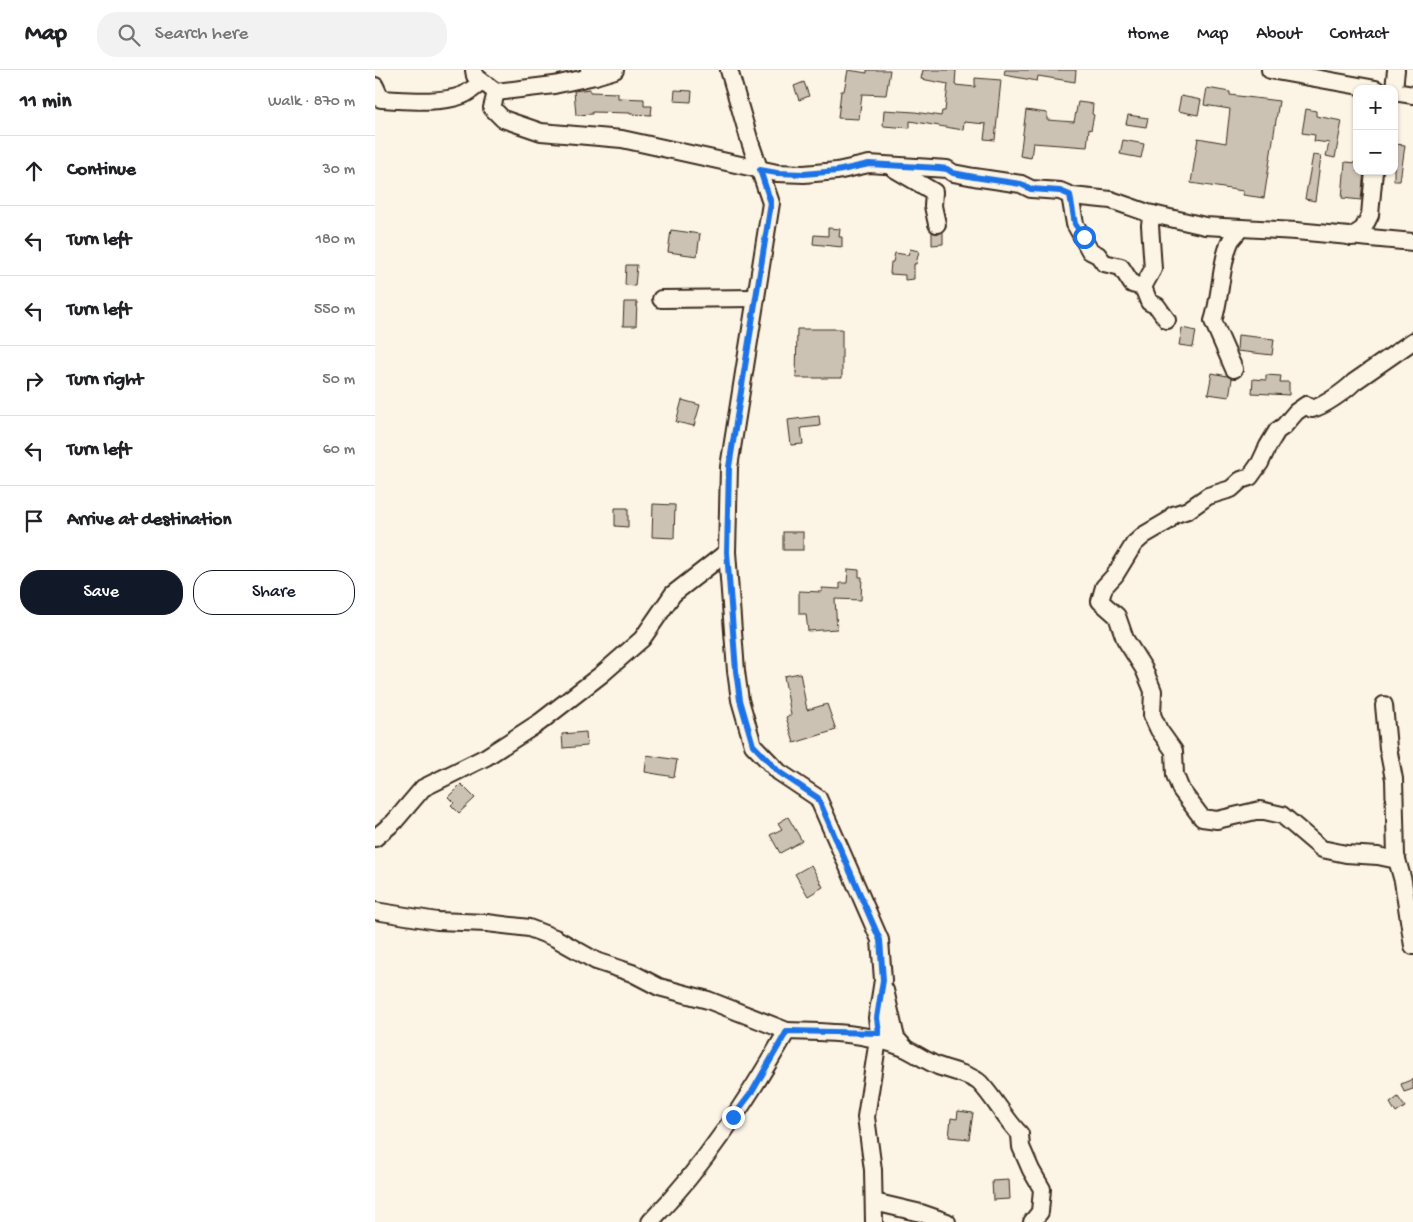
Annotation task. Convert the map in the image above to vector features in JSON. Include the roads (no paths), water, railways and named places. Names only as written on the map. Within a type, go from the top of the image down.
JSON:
[{"type":"street","points":[[377,95],[410,100],[445,99],[464,95],[478,76],[496,92],[555,86],[592,73],[615,70]]},
{"type":"street","points":[[729,70],[750,142],[771,203],[729,467],[727,552],[740,700],[753,745],[779,772],[818,798],[880,940],[883,980],[895,1038],[905,1048]]},
{"type":"street","points":[[1272,70],[1354,85]]},
{"type":"street","points":[[1395,85],[1397,70]]},
{"type":"street","points":[[1398,91],[1413,95]]},
{"type":"street","points":[[496,92],[492,108],[503,119],[541,132],[622,139],[777,173],[804,174],[837,171],[869,164],[947,169],[953,173],[1021,184],[1031,189],[1060,191],[1070,195],[1111,200],[1152,214],[1205,226],[1413,242]]},
{"type":"street","points":[[889,166],[934,192],[933,206],[937,224]]},
{"type":"street","points":[[1351,237],[1363,228],[1370,215],[1375,175]]},
{"type":"street","points":[[1070,195],[1075,224],[1091,251],[1098,255],[1104,263],[1121,267],[1132,284],[1143,286]]},
{"type":"street","points":[[1143,286],[1153,270],[1150,225],[1152,214]]},
{"type":"street","points":[[1370,215],[1383,240]]},
{"type":"street","points":[[1234,369],[1213,321],[1218,306],[1225,260],[1231,240],[1241,228]]},
{"type":"street","points":[[1143,286],[1149,302],[1157,306],[1167,320]]},
{"type":"street","points":[[661,299],[756,298]]},
{"type":"street","points":[[1397,860],[1378,856],[1345,854],[1322,849],[1282,815],[1260,810],[1217,820],[1202,818],[1181,790],[1175,775],[1174,750],[1159,730],[1152,715],[1153,692],[1145,669],[1125,639],[1117,616],[1100,601],[1103,587],[1115,575],[1134,544],[1144,535],[1168,521],[1173,515],[1188,510],[1208,496],[1231,489],[1241,480],[1250,477],[1277,432],[1296,412],[1306,405],[1312,409],[1323,405],[1413,341]]},
{"type":"street","points":[[375,838],[394,822],[423,788],[486,757],[540,722],[602,674],[642,639],[673,594],[727,552]]},
{"type":"street","points":[[1384,705],[1388,748],[1394,779],[1397,860],[1403,881],[1413,946]]},
{"type":"street","points":[[375,911],[437,921],[487,923],[529,928],[555,938],[580,954],[596,961],[632,973],[659,988],[709,1000],[787,1031],[840,1032],[879,1036],[935,1065],[978,1082],[1020,1134],[1021,1147],[1042,1190],[1040,1212],[1032,1222]]},
{"type":"street","points":[[874,1222],[873,1170],[866,1117],[879,1036],[877,1018],[883,980]]},
{"type":"street","points":[[650,1222],[675,1197],[752,1092],[787,1031]]},
{"type":"street","points":[[874,1202],[921,1213],[947,1222]]}]
